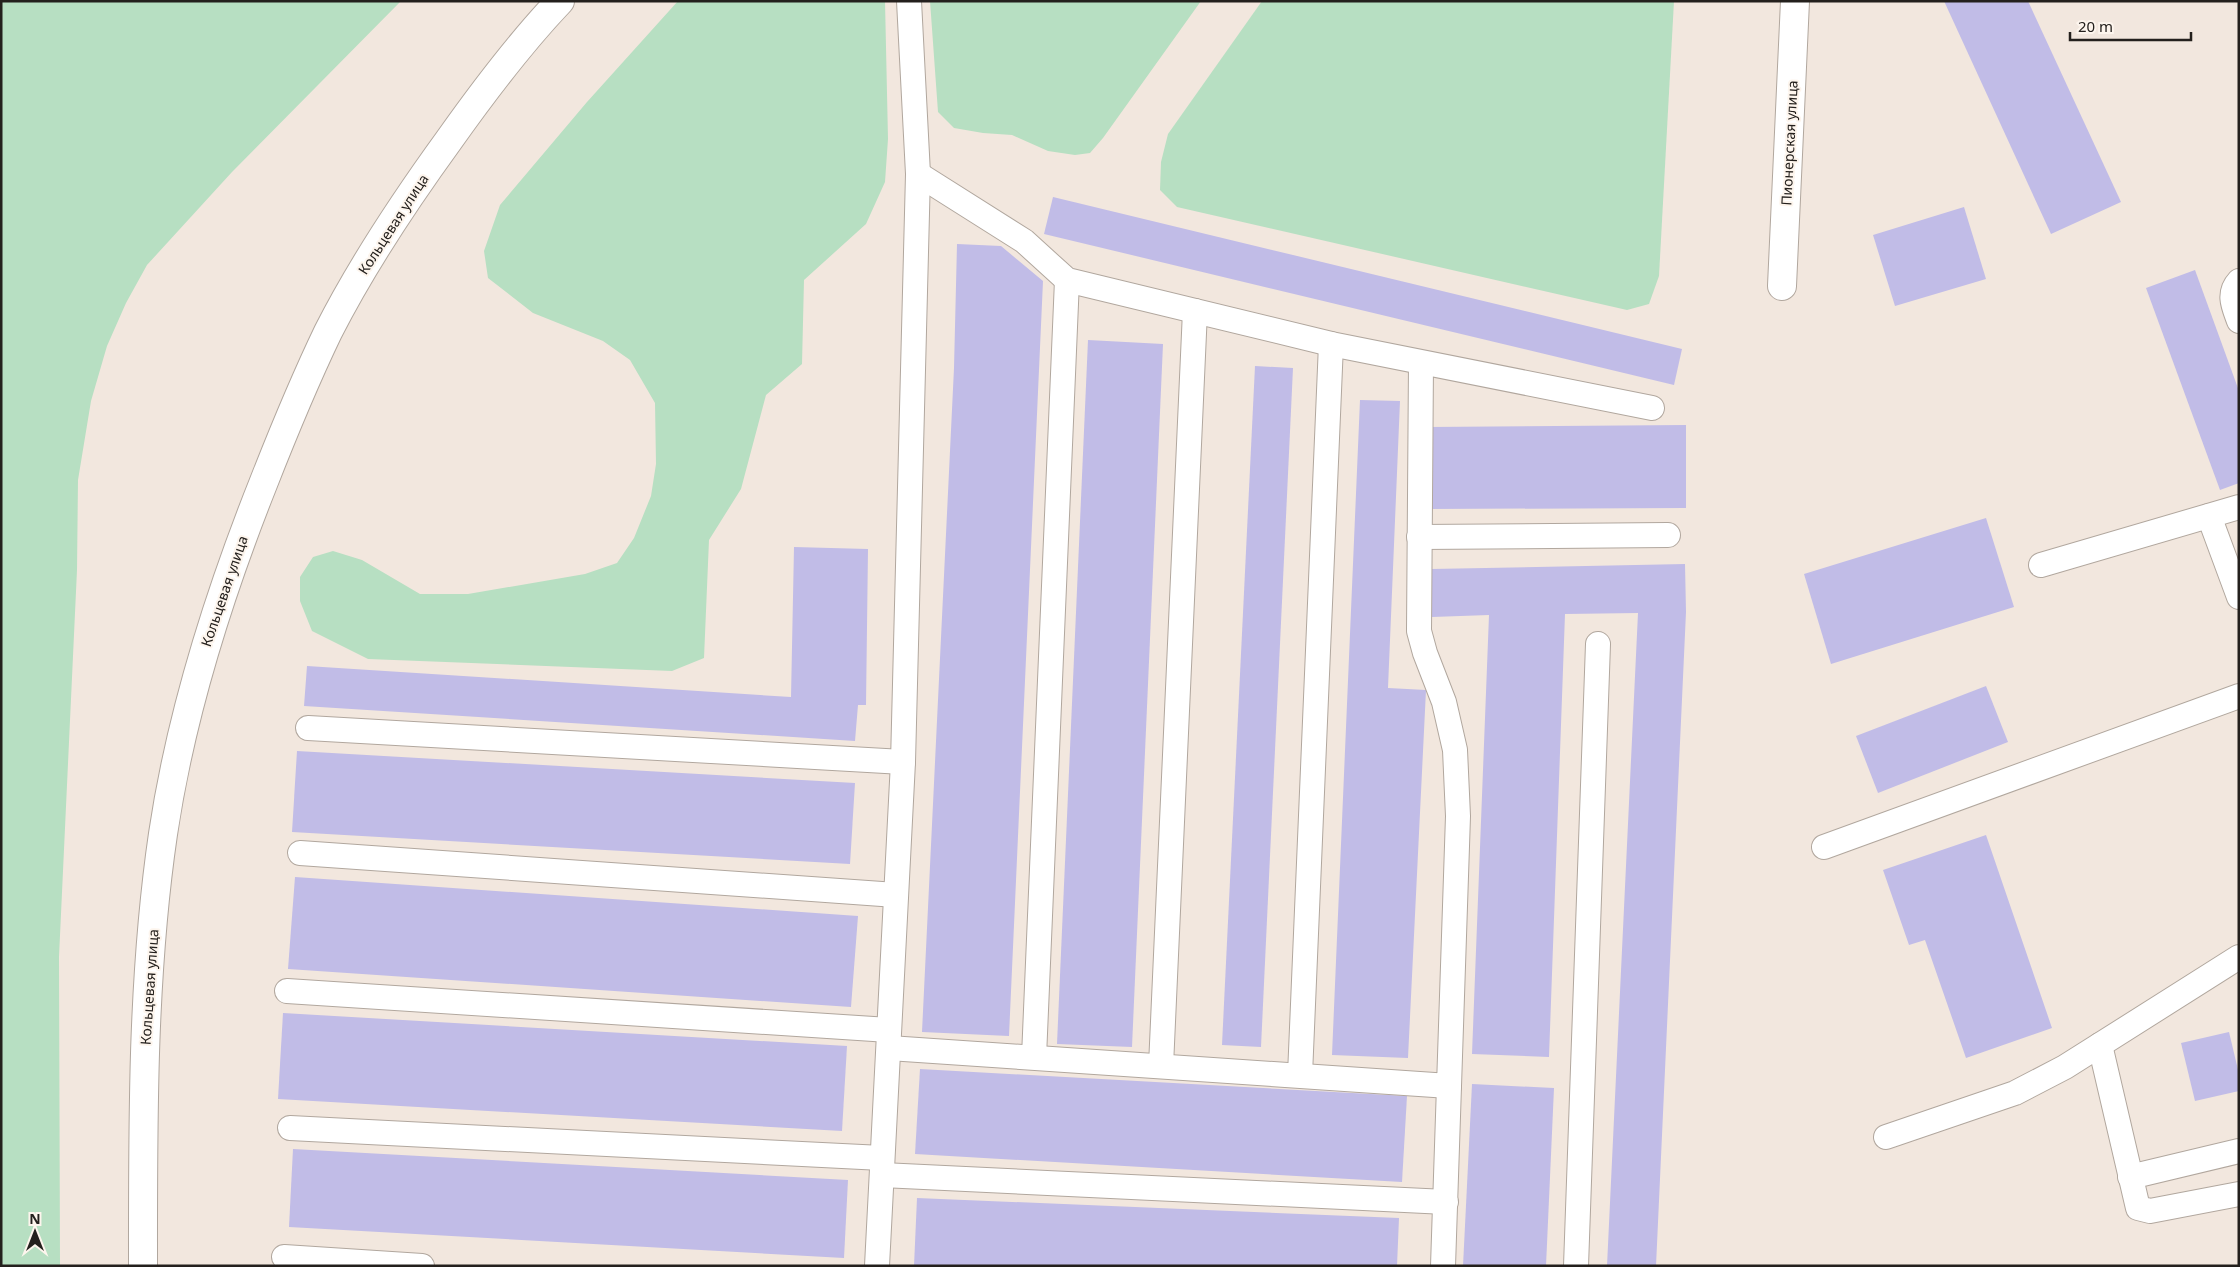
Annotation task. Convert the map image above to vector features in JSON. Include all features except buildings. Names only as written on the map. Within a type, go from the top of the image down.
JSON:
[{"type":"main road","name":"Кольцевая улица","points":[[143,1266],[143,1086],[150,949],[163,833],[185,715],[215,615],[248,520],[286,426],[328,333],[372,252],[416,186],[486,88],[560,1]]},
{"type":"main road","name":"Пионерская улица","points":[[1782,286],[1795,1]]},
{"type":"lane","points":[[877,1266],[903,762],[918,174],[909,1]]},
{"type":"lane","points":[[918,174],[1024,241],[1067,280],[1331,344],[1652,408]]},
{"type":"lane","points":[[1034,1057],[1067,280]]},
{"type":"lane","points":[[2239,282],[2235,286],[2231,301],[2239,321]]},
{"type":"lane","points":[[1161,1066],[1195,311]]},
{"type":"lane","points":[[1300,1075],[1331,344]]},
{"type":"lane","points":[[1421,363],[1420,631],[1425,653],[1444,702],[1455,750],[1458,816],[1443,1266]]},
{"type":"lane","points":[[2041,566],[2239,507]]},
{"type":"lane","points":[[2209,516],[2239,597]]},
{"type":"lane","points":[[1420,537],[1668,535]]},
{"type":"lane","points":[[1576,1266],[1598,644]]},
{"type":"lane","points":[[1824,848],[2239,696]]},
{"type":"lane","points":[[308,728],[903,762]]},
{"type":"lane","points":[[300,853],[896,895]]},
{"type":"lane","points":[[1886,1137],[2015,1093],[2065,1067],[2239,957]]},
{"type":"lane","points":[[287,991],[889,1039],[1034,1057],[1449,1086]]},
{"type":"lane","points":[[2100,1045],[2138,1208],[2150,1211],[2239,1194]]},
{"type":"lane","points":[[290,1128],[1446,1202]]},
{"type":"lane","points":[[2130,1177],[2239,1151]]},
{"type":"lane","points":[[284,1257],[422,1266]]},
{"type":"green space","points":[[1,1],[401,1],[232,172],[147,265],[126,303],[107,346],[91,401],[78,480],[77,570],[59,957],[60,1266],[1,1266]]},
{"type":"green space","points":[[678,1],[885,1],[888,139],[885,182],[866,224],[804,280],[802,364],[766,395],[741,489],[709,540],[704,658],[672,671],[368,659],[312,631],[300,601],[300,577],[313,557],[333,551],[362,560],[420,594],[468,594],[585,574],[617,563],[634,538],[651,496],[656,464],[655,403],[630,360],[603,341],[533,313],[488,278],[484,251],[500,205],[587,102]]},
{"type":"green space","points":[[930,1],[1201,1],[1103,138],[1090,153],[1075,155],[1048,151],[1012,135],[954,128],[938,112]]},
{"type":"green space","points":[[1262,1],[1674,1],[1659,276],[1649,304],[1627,310],[1177,207],[1160,190],[1161,162],[1168,134]]}]
